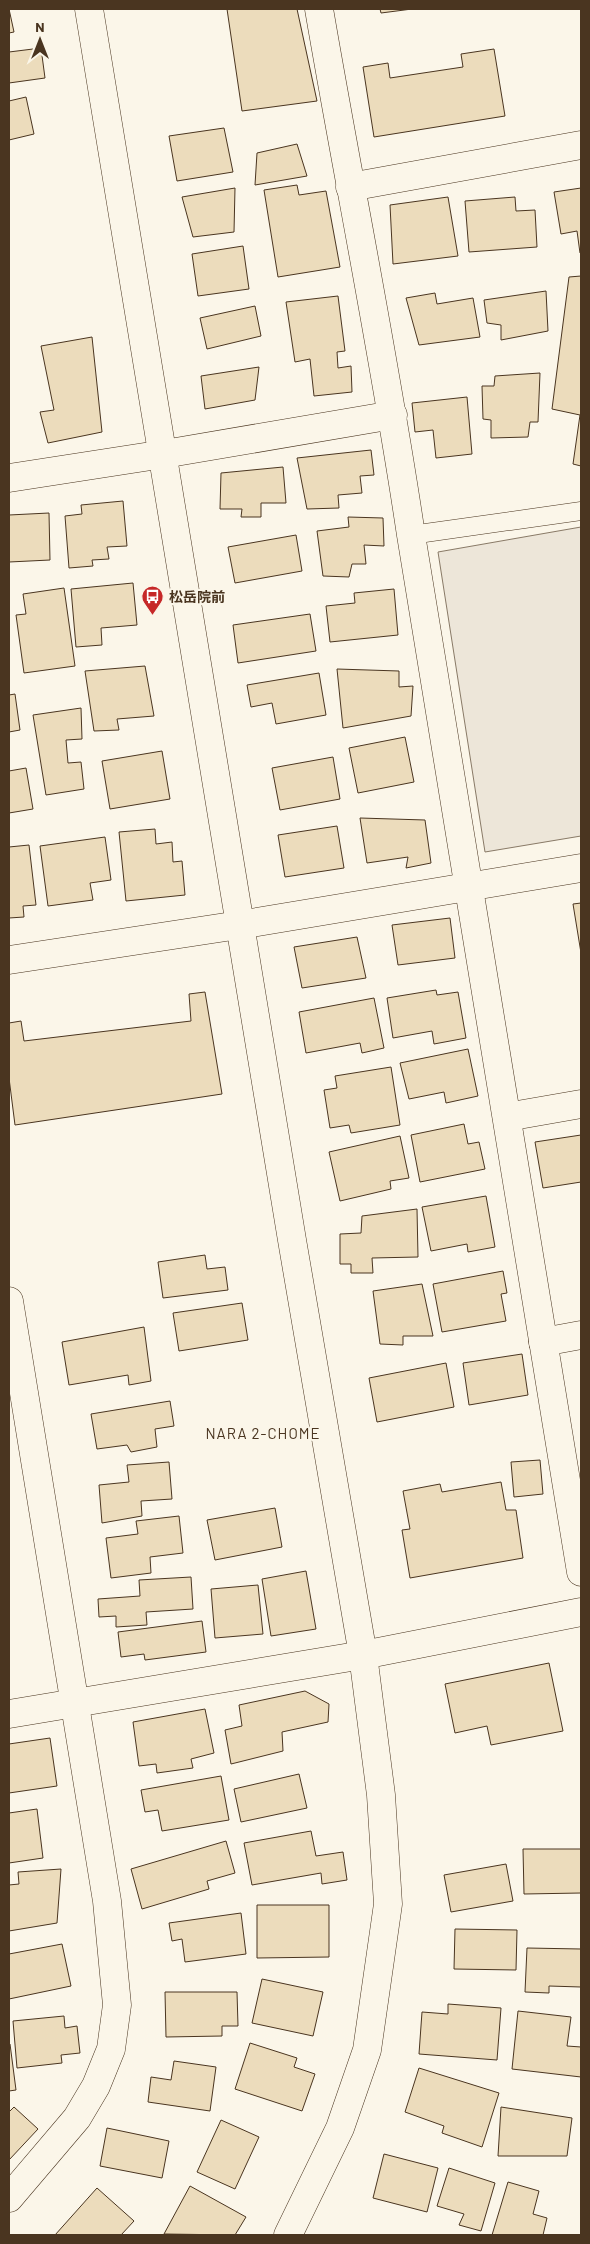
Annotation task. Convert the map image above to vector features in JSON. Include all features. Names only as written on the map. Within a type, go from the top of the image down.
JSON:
[{"type":"street","points":[[89,9],[363,1655],[381,1795],[388,1904],[367,2050],[340,2128],[288,2235]]},
{"type":"street","points":[[319,9],[350,187],[394,415],[411,535],[581,1572]]},
{"type":"street","points":[[350,187],[581,145]]},
{"type":"street","points":[[9,478],[394,415]]},
{"type":"street","points":[[9,960],[240,925],[581,868]]},
{"type":"street","points":[[507,1117],[581,1104]]},
{"type":"street","points":[[9,1301],[107,1901],[117,2005],[111,2050],[96,2086],[78,2118],[9,2198]]},
{"type":"street","points":[[543,1342],[581,1335]]},
{"type":"street","points":[[9,1714],[363,1655],[581,1612]]},
{"type":"lane","points":[[411,535],[581,511]]},
{"type":"shaded area","points":[[581,527],[581,836],[485,852],[438,552]]},
{"type":"building","points":[[9,9],[14,32],[9,33]]},
{"type":"building","points":[[227,9],[297,9],[317,101],[242,111]]},
{"type":"building","points":[[380,9],[412,9],[381,13]]},
{"type":"building","points":[[41,48],[45,78],[9,83],[9,52]]},
{"type":"building","points":[[494,49],[505,116],[374,137],[363,67],[388,63],[390,78],[463,67],[461,54]]},
{"type":"building","points":[[26,97],[34,134],[9,140],[9,101]]},
{"type":"building","points":[[224,128],[233,172],[177,181],[169,136]]},
{"type":"building","points":[[297,144],[307,176],[255,185],[257,153]]},
{"type":"building","points":[[297,185],[299,195],[326,191],[340,267],[278,277],[264,190]]},
{"type":"building","points":[[235,188],[234,232],[193,237],[182,197]]},
{"type":"building","points":[[581,188],[580,253],[577,231],[561,234],[554,192]]},
{"type":"building","points":[[448,197],[458,256],[393,264],[390,205]]},
{"type":"building","points":[[515,197],[516,211],[535,210],[537,247],[469,252],[465,201]]},
{"type":"building","points":[[243,246],[249,289],[198,296],[192,254]]},
{"type":"building","points":[[581,276],[581,466],[573,464],[580,415],[552,409],[569,277]]},
{"type":"building","points":[[546,291],[548,331],[501,340],[501,325],[487,323],[484,300]]},
{"type":"building","points":[[435,293],[437,304],[473,298],[480,337],[419,345],[406,298]]},
{"type":"building","points":[[338,296],[345,351],[337,352],[338,368],[351,366],[352,392],[314,396],[310,359],[295,362],[286,302]]},
{"type":"building","points":[[255,306],[261,336],[207,349],[200,318]]},
{"type":"building","points":[[92,337],[102,432],[48,443],[40,412],[54,410],[41,346]]},
{"type":"building","points":[[259,367],[255,400],[205,409],[201,376]]},
{"type":"building","points":[[540,373],[538,422],[530,422],[528,437],[491,438],[491,420],[483,419],[482,386],[494,386],[495,376]]},
{"type":"building","points":[[467,397],[472,454],[436,458],[433,430],[415,432],[412,403]]},
{"type":"building","points":[[371,450],[374,475],[360,476],[362,493],[338,495],[339,508],[307,509],[297,458]]},
{"type":"building","points":[[283,467],[286,503],[261,503],[261,517],[241,517],[242,509],[220,509],[221,473]]},
{"type":"building","points":[[123,501],[127,546],[107,547],[109,559],[92,560],[93,566],[69,568],[65,516],[82,514],[81,505]]},
{"type":"building","points":[[49,513],[50,560],[9,562],[9,515]]},
{"type":"building","points":[[348,517],[383,518],[384,546],[364,545],[366,564],[352,564],[349,577],[323,576],[317,531],[349,527]]},
{"type":"building","points":[[296,535],[302,571],[235,583],[228,547]]},
{"type":"building","points":[[133,583],[137,625],[101,628],[102,645],[76,647],[71,589]]},
{"type":"building","points":[[64,588],[75,666],[24,673],[16,615],[26,614],[23,594]]},
{"type":"building","points":[[394,589],[398,635],[330,642],[326,606],[355,603],[354,593]]},
{"type":"building","points":[[310,614],[316,651],[238,663],[233,625]]},
{"type":"building","points":[[145,666],[154,716],[117,719],[119,730],[94,731],[85,671]]},
{"type":"building","points":[[337,669],[399,671],[399,687],[413,686],[411,716],[343,728]]},
{"type":"building","points":[[319,673],[326,715],[276,724],[272,703],[251,707],[247,685]]},
{"type":"building","points":[[15,694],[20,730],[9,732],[9,695]]},
{"type":"building","points":[[81,708],[82,739],[66,740],[68,763],[81,762],[84,789],[46,795],[33,715]]},
{"type":"building","points":[[405,737],[414,782],[358,793],[349,748]]},
{"type":"building","points":[[162,751],[170,799],[110,809],[102,761]]},
{"type":"building","points":[[333,757],[340,799],[280,810],[272,768]]},
{"type":"building","points":[[26,768],[33,809],[9,813],[9,771]]},
{"type":"building","points":[[360,818],[425,820],[431,863],[406,868],[408,857],[367,863]]},
{"type":"building","points":[[337,826],[344,868],[285,877],[278,835]]},
{"type":"building","points":[[155,829],[156,844],[172,842],[173,862],[182,861],[185,895],[126,901],[119,832]]},
{"type":"building","points":[[105,837],[111,880],[90,883],[93,900],[48,906],[40,846]]},
{"type":"building","points":[[29,845],[36,905],[23,906],[24,917],[9,918],[9,847]]},
{"type":"building","points":[[581,903],[581,953],[573,904]]},
{"type":"building","points":[[450,918],[455,958],[398,965],[392,925]]},
{"type":"building","points":[[357,937],[366,978],[302,988],[294,947]]},
{"type":"building","points":[[436,990],[437,995],[458,992],[466,1038],[434,1044],[432,1031],[393,1038],[387,998]]},
{"type":"building","points":[[205,992],[222,1094],[15,1125],[9,1078],[9,1023],[21,1021],[24,1041],[191,1021],[189,994]]},
{"type":"building","points":[[374,998],[384,1048],[362,1053],[360,1043],[306,1053],[299,1012]]},
{"type":"building","points":[[468,1049],[478,1096],[446,1103],[444,1092],[409,1099],[400,1063]]},
{"type":"building","points":[[391,1067],[400,1125],[351,1133],[349,1125],[330,1128],[324,1090],[337,1088],[335,1076]]},
{"type":"building","points":[[464,1124],[468,1144],[479,1142],[485,1169],[420,1182],[411,1135]]},
{"type":"building","points":[[581,1135],[581,1182],[543,1188],[535,1142]]},
{"type":"building","points":[[400,1136],[409,1178],[390,1181],[391,1189],[340,1201],[329,1152]]},
{"type":"building","points":[[486,1196],[495,1247],[468,1252],[467,1244],[431,1251],[422,1207]]},
{"type":"building","points":[[417,1209],[418,1257],[372,1258],[373,1273],[351,1273],[351,1264],[340,1264],[340,1234],[361,1233],[362,1216]]},
{"type":"building","points":[[205,1255],[207,1269],[225,1267],[228,1290],[163,1298],[158,1262]]},
{"type":"building","points":[[503,1271],[507,1293],[501,1294],[506,1321],[442,1332],[433,1284]]},
{"type":"building","points":[[422,1284],[433,1336],[403,1336],[403,1345],[380,1344],[373,1291]]},
{"type":"building","points":[[242,1303],[248,1340],[179,1351],[173,1313]]},
{"type":"building","points":[[144,1327],[151,1381],[129,1385],[128,1375],[69,1385],[62,1342]]},
{"type":"building","points":[[522,1354],[528,1395],[469,1405],[463,1363]]},
{"type":"building","points":[[446,1363],[454,1407],[377,1422],[369,1378]]},
{"type":"building","points":[[170,1401],[174,1426],[155,1429],[157,1447],[131,1452],[127,1445],[97,1449],[91,1414]]},
{"type":"building","points":[[540,1460],[543,1494],[514,1497],[511,1462]]},
{"type":"building","points":[[169,1462],[172,1499],[141,1501],[142,1516],[102,1523],[99,1485],[129,1482],[127,1465]]},
{"type":"building","points":[[501,1482],[506,1510],[516,1510],[523,1558],[410,1578],[402,1530],[410,1529],[403,1491],[440,1484],[442,1492]]},
{"type":"building","points":[[275,1508],[282,1547],[215,1560],[207,1520]]},
{"type":"building","points":[[179,1516],[183,1553],[150,1557],[151,1573],[111,1578],[106,1538],[138,1534],[136,1521]]},
{"type":"building","points":[[306,1571],[316,1629],[271,1636],[262,1579]]},
{"type":"building","points":[[191,1577],[193,1609],[146,1612],[147,1625],[116,1627],[116,1616],[99,1617],[98,1599],[140,1596],[139,1580]]},
{"type":"building","points":[[258,1585],[263,1634],[215,1638],[211,1589]]},
{"type":"building","points":[[202,1621],[206,1652],[145,1660],[144,1654],[121,1657],[118,1632]]},
{"type":"building","points":[[549,1663],[563,1731],[491,1745],[487,1726],[455,1733],[445,1684]]},
{"type":"building","points":[[305,1691],[329,1704],[328,1722],[282,1732],[283,1751],[231,1764],[225,1730],[242,1726],[239,1705]]},
{"type":"building","points":[[205,1709],[214,1753],[191,1759],[193,1768],[157,1773],[156,1764],[139,1766],[133,1722]]},
{"type":"building","points":[[50,1738],[57,1786],[9,1793],[9,1744]]},
{"type":"building","points":[[299,1774],[307,1808],[241,1822],[234,1789]]},
{"type":"building","points":[[221,1776],[229,1820],[162,1831],[158,1810],[145,1812],[141,1790]]},
{"type":"building","points":[[37,1809],[43,1858],[9,1863],[9,1813]]},
{"type":"building","points":[[311,1831],[316,1856],[343,1852],[347,1880],[322,1884],[321,1873],[252,1885],[244,1843]]},
{"type":"building","points":[[226,1841],[235,1873],[207,1881],[209,1889],[142,1909],[131,1869]]},
{"type":"building","points":[[523,1849],[581,1849],[581,1893],[524,1894]]},
{"type":"building","points":[[506,1864],[513,1901],[451,1912],[444,1875]]},
{"type":"building","points":[[61,1869],[57,1923],[9,1931],[9,1885],[19,1884],[18,1872]]},
{"type":"building","points":[[257,1905],[329,1905],[329,1957],[257,1958]]},
{"type":"building","points":[[241,1913],[246,1954],[185,1962],[182,1939],[172,1941],[169,1923]]},
{"type":"building","points":[[455,1929],[517,1930],[516,1970],[454,1969]]},
{"type":"building","points":[[62,1944],[71,1986],[9,1999],[9,1954]]},
{"type":"building","points":[[527,1948],[581,1949],[581,1987],[549,1986],[549,1993],[525,1992]]},
{"type":"building","points":[[262,1979],[323,1992],[313,2036],[252,2023]]},
{"type":"building","points":[[165,1992],[237,1992],[238,2026],[222,2026],[222,2036],[166,2037]]},
{"type":"building","points":[[448,2004],[501,2008],[497,2060],[419,2054],[422,2012],[448,2014]]},
{"type":"building","points":[[518,2011],[571,2017],[567,2046],[581,2047],[581,2077],[512,2069]]},
{"type":"building","points":[[64,2016],[65,2028],[77,2026],[80,2053],[61,2055],[62,2063],[17,2068],[13,2021]]},
{"type":"building","points":[[250,2043],[297,2058],[294,2067],[315,2074],[302,2111],[235,2089]]},
{"type":"building","points":[[9,2044],[16,2090],[9,2091]]},
{"type":"building","points":[[174,2061],[216,2067],[210,2111],[148,2102],[151,2077],[171,2080]]},
{"type":"building","points":[[419,2068],[499,2093],[482,2147],[442,2133],[444,2126],[405,2112]]},
{"type":"building","points":[[14,2107],[38,2129],[9,2160],[9,2112]]},
{"type":"building","points":[[501,2107],[572,2118],[567,2156],[498,2156]]},
{"type":"building","points":[[221,2120],[259,2137],[235,2189],[197,2172]]},
{"type":"building","points":[[107,2128],[169,2141],[162,2178],[100,2166]]},
{"type":"building","points":[[384,2154],[438,2168],[427,2212],[373,2198]]},
{"type":"building","points":[[449,2168],[495,2183],[481,2231],[459,2225],[464,2214],[437,2206]]},
{"type":"building","points":[[508,2182],[539,2191],[533,2214],[547,2218],[543,2235],[492,2235]]},
{"type":"building","points":[[190,2186],[246,2217],[235,2235],[164,2234]]},
{"type":"building","points":[[97,2188],[134,2221],[121,2235],[55,2235]]},
{"type":"place","name":"松岳院前","points":[[153,615]]},
{"type":"district","name":"NARA 2-CHOME","points":[[263,1433]]}]
